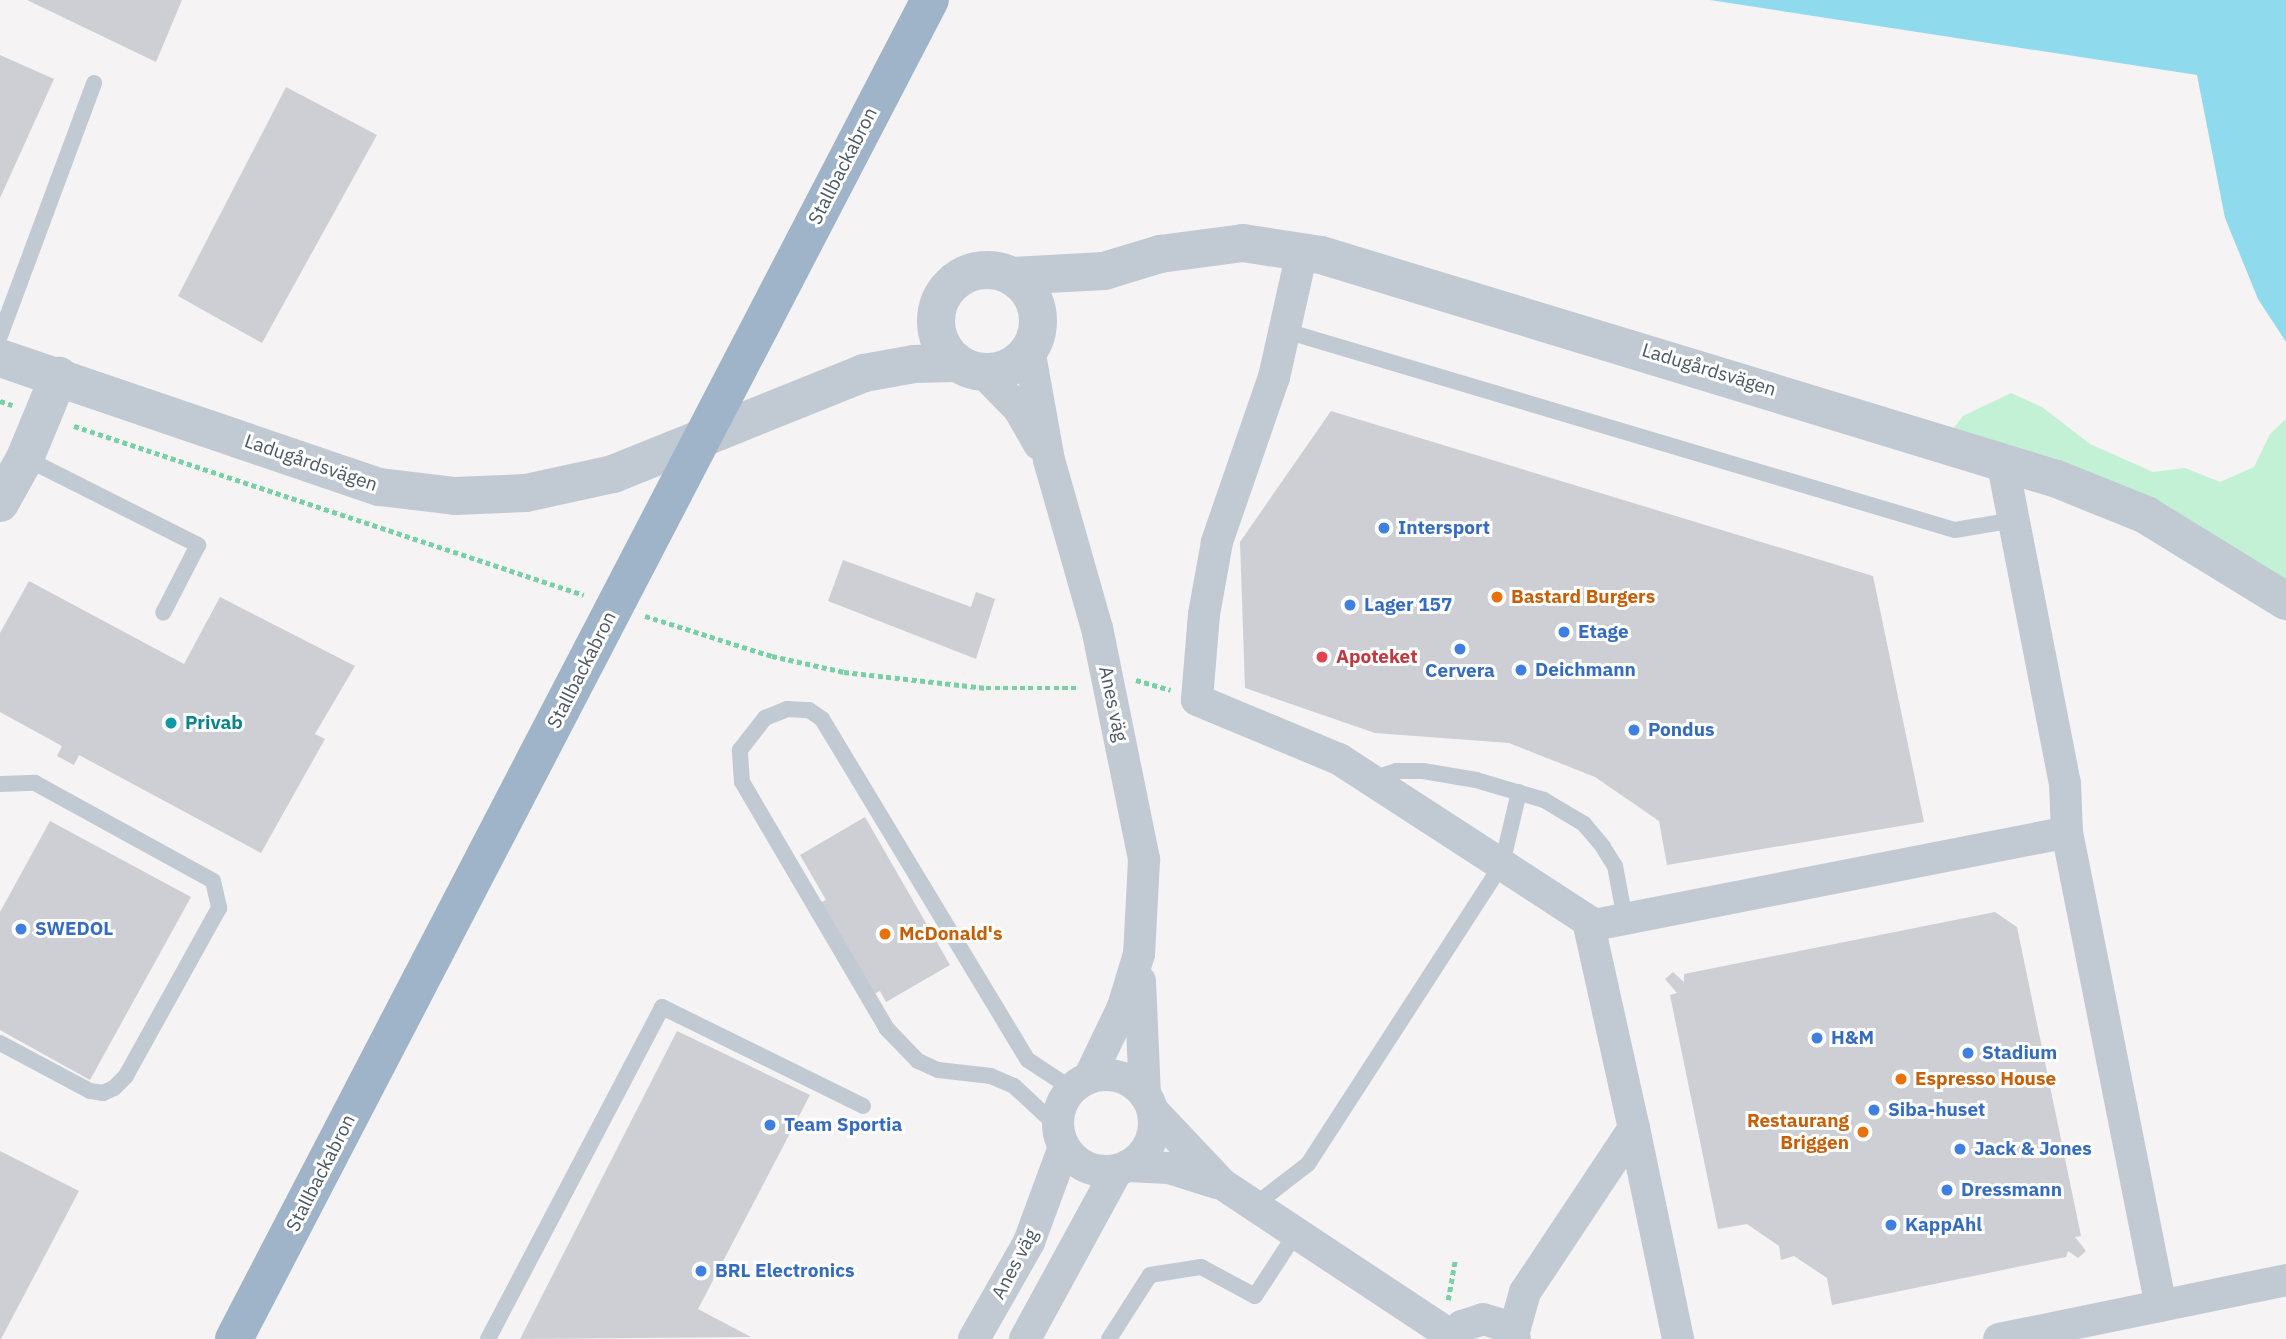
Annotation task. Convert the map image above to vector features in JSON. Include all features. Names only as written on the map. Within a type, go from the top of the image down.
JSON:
[{"type":"highway","name":"Stallbackabron","points":[[234,1339],[930,0]]},
{"type":"street","name":"Ladugårdsvägen","points":[[1012,276],[1104,271],[1160,254],[1243,243],[1302,252],[1603,337],[2002,460],[2146,515],[2286,601]]},
{"type":"street","points":[[1302,252],[1286,331],[1217,542],[1205,603],[1197,700],[1339,759],[1502,864],[1589,926],[1678,1339]]},
{"type":"street","points":[[982,269],[1012,276],[1032,296],[1033,338],[1008,367],[970,367],[938,335],[936,316],[941,298],[957,279],[982,269]]},
{"type":"street","name":"Ladugårdsvägen","points":[[1033,338],[1069,294],[1104,271]]},
{"type":"street","name":"Ladugårdsvägen","points":[[864,373],[936,316]]},
{"type":"street","name":"Anes väg","points":[[1033,338],[1049,460],[1097,628],[1133,795],[1144,860],[1139,954],[1149,1103]]},
{"type":"street","name":"Ladugårdsvägen","points":[[0,358],[380,487],[456,496],[526,493],[613,474],[864,373],[914,364],[970,367]]},
{"type":"street","name":"Anes väg","points":[[970,367],[1018,410],[1049,460]]},
{"type":"street","points":[[0,503],[25,458],[59,376]]},
{"type":"street","points":[[2002,460],[2065,783],[2067,832],[2161,1306]]},
{"type":"street","points":[[1589,926],[2067,832]]},
{"type":"street","name":"Anes väg","points":[[1080,1084],[1123,1007],[1139,954]]},
{"type":"street","points":[[1222,1184],[1169,1168],[1087,1168],[1061,1137],[1058,1113],[1080,1084],[1114,1075],[1136,1086],[1222,1184],[1452,1338],[1462,1326],[1483,1319],[1525,1292]]},
{"type":"street","points":[[1025,1339],[1122,1168],[1150,1143],[1149,1103]]},
{"type":"street","points":[[1483,1319],[1497,1322],[1514,1337],[1525,1292],[1634,1128]]},
{"type":"street","name":"Anes väg","points":[[974,1339],[1028,1242],[1061,1137]]},
{"type":"street","points":[[1999,1339],[2286,1280]]},
{"type":"lane","points":[[0,336],[94,83]]},
{"type":"lane","points":[[1286,331],[1955,530],[2014,520]]},
{"type":"lane","points":[[25,458],[198,545],[163,612]]},
{"type":"lane","points":[[1061,1137],[1014,1086],[991,1076],[938,1070],[918,1061],[887,1029],[742,782],[740,750],[765,718],[787,709],[809,710],[822,719],[1028,1060],[1080,1084]]},
{"type":"lane","points":[[1373,779],[1397,771],[1423,771],[1520,792],[1544,800],[1584,824],[1603,847],[1615,866],[1625,919]]},
{"type":"lane","points":[[0,784],[34,783],[213,881],[219,908],[126,1076],[114,1088],[103,1093],[90,1091],[0,1043]]},
{"type":"lane","points":[[1255,1205],[1308,1164],[1502,864],[1520,792]]},
{"type":"lane","points":[[488,1339],[662,1007],[863,1106]]},
{"type":"lane","points":[[1109,1339],[1150,1275],[1201,1267],[1255,1296],[1296,1233]]},
{"type":"green space","points":[[2011,393],[2042,407],[2090,444],[2153,472],[2185,468],[2220,482],[2254,467],[2270,434],[2286,419],[2286,581],[2171,509],[2058,459],[1953,429],[1963,416]]},
{"type":"water","points":[[1710,0],[2286,0],[2286,342],[2258,299],[2225,218],[2197,75]]},
{"type":"building","points":[[27,0],[182,0],[156,62]]},
{"type":"building","points":[[0,55],[54,79],[0,198]]},
{"type":"building","points":[[286,87],[377,135],[262,343],[178,296]]},
{"type":"building","name":"Etage","points":[[1331,411],[1873,576],[1924,822],[1667,865],[1659,821],[1595,777],[1509,743],[1375,733],[1245,688],[1240,542]]},
{"type":"building","points":[[843,560],[971,607],[976,592],[995,599],[976,659],[828,601]]},
{"type":"building","name":"Privab","points":[[29,581],[184,664],[220,597],[355,666],[315,734],[325,739],[261,853],[79,755],[74,765],[57,756],[62,746],[0,712],[0,633]]},
{"type":"building","name":"McDonald's","points":[[865,817],[950,965],[886,1002],[880,991],[872,995],[819,903],[826,900],[800,855]]},
{"type":"building","points":[[50,821],[191,897],[90,1080],[0,1030],[0,912]]},
{"type":"building","name":"Siba-huset","points":[[1995,912],[2017,927],[2081,1236],[2075,1237],[2086,1251],[2078,1258],[2068,1251],[2066,1257],[1832,1305],[1827,1278],[1794,1256],[1781,1260],[1779,1246],[1747,1224],[1718,1229],[1670,995],[1677,993],[1665,979],[1673,972],[1684,982],[1684,974]]},
{"type":"building","points":[[677,1031],[810,1095],[698,1309],[751,1337],[520,1339]]},
{"type":"building","points":[[0,1151],[79,1191],[1,1339],[0,1339]]},
{"type":"place","name":"Intersport","points":[[1384,528]]},
{"type":"place","name":"Bastard Burgers","points":[[1497,597]]},
{"type":"place","name":"Lager 157","points":[[1350,605]]},
{"type":"place","name":"Etage","points":[[1564,632]]},
{"type":"place","name":"Cervera","points":[[1460,649]]},
{"type":"place","name":"Apoteket","points":[[1322,657]]},
{"type":"place","name":"Deichmann","points":[[1521,670]]},
{"type":"place","name":"Privab","points":[[171,723]]},
{"type":"place","name":"Pondus","points":[[1634,730]]},
{"type":"place","name":"SWEDOL","points":[[21,929]]},
{"type":"place","name":"McDonald's","points":[[885,934]]},
{"type":"place","name":"H&M","points":[[1817,1038]]},
{"type":"place","name":"Stadium","points":[[1968,1053]]},
{"type":"place","name":"Espresso House","points":[[1901,1079]]},
{"type":"place","name":"Siba-huset","points":[[1874,1110]]},
{"type":"place","name":"Team Sportia","points":[[770,1125]]},
{"type":"place","name":"Restaurang Briggen","points":[[1863,1132]]},
{"type":"place","name":"Jack & Jones","points":[[1960,1149]]},
{"type":"place","name":"Dressmann","points":[[1947,1190]]},
{"type":"place","name":"KappAhl","points":[[1891,1225]]},
{"type":"place","name":"BRL Electronics","points":[[701,1271]]}]
